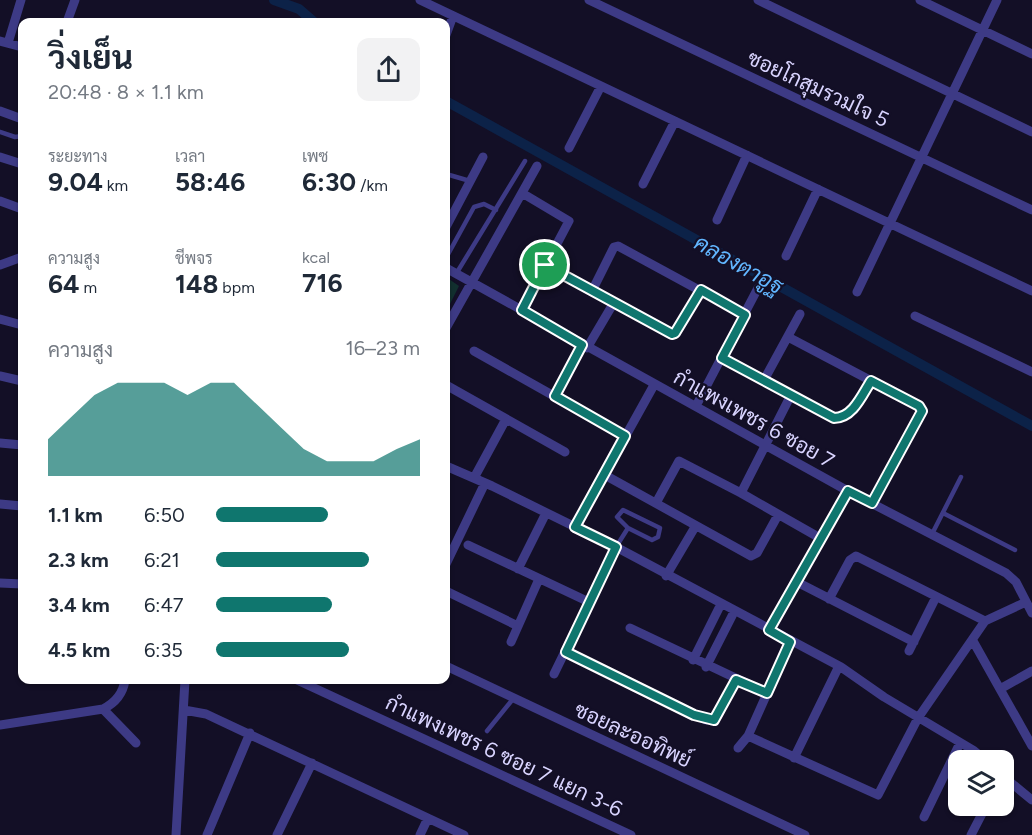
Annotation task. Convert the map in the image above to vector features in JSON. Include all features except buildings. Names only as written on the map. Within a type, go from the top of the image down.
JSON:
[{"type":"street","points":[[4,42],[20,0]]},
{"type":"street","points":[[68,18],[75,0]]},
{"type":"street","points":[[420,0],[1032,291]]},
{"type":"street","name":"ซอยโกสุมรวมใจ 5","points":[[589,0],[1032,210]]},
{"type":"street","points":[[758,0],[1032,132]]},
{"type":"street","points":[[920,0],[1032,54]]},
{"type":"street","points":[[857,292],[997,0]]},
{"type":"street","points":[[450,24],[453,16]]},
{"type":"street","points":[[569,148],[601,86]]},
{"type":"street","points":[[0,111],[18,117]]},
{"type":"street","points":[[643,184],[675,121]]},
{"type":"street","points":[[717,220],[747,155]]},
{"type":"street","points":[[0,157],[18,163]]},
{"type":"street","points":[[450,218],[483,157]]},
{"type":"street","points":[[450,321],[537,166]]},
{"type":"street","points":[[786,256],[818,189]]},
{"type":"street","points":[[522,193],[569,220],[522,310]]},
{"type":"street","points":[[0,201],[18,208]]},
{"type":"street","points":[[592,291],[616,246],[745,315]]},
{"type":"street","points":[[0,257],[13,261]]},
{"type":"street","points":[[0,266],[18,259]]},
{"type":"street","points":[[545,265],[613,304],[672,334],[675,333],[701,290]]},
{"type":"street","name":"กำแพงเพชร 6 ซอย 7","points":[[450,270],[584,347],[766,444],[848,491],[1006,573],[1016,582],[1032,614]]},
{"type":"street","points":[[696,406],[759,288]]},
{"type":"street","points":[[555,396],[613,304]]},
{"type":"street","points":[[764,380],[800,314]]},
{"type":"street","points":[[915,316],[1032,372]]},
{"type":"street","points":[[0,319],[18,324]]},
{"type":"street","points":[[11,322],[18,319]]},
{"type":"street","points":[[788,337],[919,406],[922,411],[872,503]]},
{"type":"street","points":[[474,351],[625,436]]},
{"type":"street","points":[[722,358],[834,418],[843,418],[850,413],[871,381]]},
{"type":"street","points":[[0,376],[18,380]]},
{"type":"street","points":[[575,527],[654,385]]},
{"type":"street","points":[[450,387],[565,452]]},
{"type":"street","points":[[741,493],[791,395]]},
{"type":"street","points":[[474,478],[506,419]]},
{"type":"street","points":[[0,443],[18,445]]},
{"type":"street","points":[[656,503],[679,461],[820,538]]},
{"type":"street","points":[[450,468],[616,547],[666,576],[839,666],[970,750]]},
{"type":"street","points":[[603,474],[751,556],[757,553],[778,515]]},
{"type":"street","points":[[450,555],[484,483]]},
{"type":"street","points":[[769,630],[848,491]]},
{"type":"street","points":[[0,504],[18,506]]},
{"type":"street","points":[[518,569],[546,513]]},
{"type":"street","points":[[666,576],[695,526]]},
{"type":"street","points":[[468,545],[590,602]]},
{"type":"street","points":[[554,674],[616,547]]},
{"type":"street","points":[[829,599],[850,560],[856,556],[985,621]]},
{"type":"street","points":[[511,642],[539,579]]},
{"type":"street","points":[[795,581],[912,647],[936,597]]},
{"type":"street","points":[[0,583],[18,584]]},
{"type":"street","points":[[450,593],[518,626]]},
{"type":"street","points":[[748,736],[878,795],[918,718],[985,621],[1026,602]]},
{"type":"street","points":[[693,660],[720,604]]},
{"type":"street","points":[[706,667],[734,612]]},
{"type":"street","points":[[630,628],[706,667],[767,693]]},
{"type":"street","points":[[973,640],[1032,746]]},
{"type":"street","points":[[738,748],[748,736],[790,642]]},
{"type":"street","points":[[566,652],[706,720],[717,717],[736,680]]},
{"type":"street","points":[[794,758],[839,666]]},
{"type":"street","name":"ซอยละออทิพย์","points":[[450,668],[805,835]]},
{"type":"street","points":[[1000,689],[1032,671]]},
{"type":"street","points":[[0,725],[103,709],[121,694],[124,684]]},
{"type":"street","points":[[176,835],[185,684]]},
{"type":"street","name":"กำแพงเพชร 6 ซอย 7 แยก 3-6","points":[[306,684],[631,835]]},
{"type":"street","points":[[103,709],[136,743]]},
{"type":"street","points":[[184,710],[206,714],[464,835]]},
{"type":"street","points":[[207,835],[250,734]]},
{"type":"street","points":[[924,817],[960,743]]},
{"type":"street","points":[[277,835],[312,763]]},
{"type":"street","points":[[1014,785],[1032,800]]},
{"type":"street","points":[[971,835],[981,816]]},
{"type":"street","points":[[420,835],[428,818]]},
{"type":"street","points":[[778,835],[783,825]]},
{"type":"lane","points":[[0,132],[18,137]]},
{"type":"lane","points":[[456,274],[525,161]]},
{"type":"lane","points":[[450,175],[470,181]]},
{"type":"lane","points":[[450,251],[474,207],[484,204],[496,210]]},
{"type":"lane","points":[[932,536],[961,477]]},
{"type":"lane","points":[[623,510],[660,528],[658,537],[652,540],[628,528],[617,517],[623,510]]},
{"type":"lane","points":[[943,513],[1015,550]]},
{"type":"lane","points":[[616,547],[628,528]]},
{"type":"lane","points":[[487,731],[514,698]]},
{"type":"green space","points":[[450,280],[459,286],[450,304]]},
{"type":"waterway","name":"คลองตาอูฐ","points":[[274,0],[299,9],[309,18]]},
{"type":"waterway","name":"คลองตาอูฐ","points":[[450,103],[1032,426]]},
{"type":"route","points":[[545,265],[669,334],[675,333],[701,290],[745,315],[722,358],[834,418],[843,418],[850,413],[871,381],[919,406],[922,411],[872,503],[848,491],[795,581],[769,630],[790,642],[767,693],[736,680],[714,720],[706,720],[694,715],[566,652],[616,547],[575,527],[625,436],[555,396],[582,345],[522,310],[545,265]]}]
